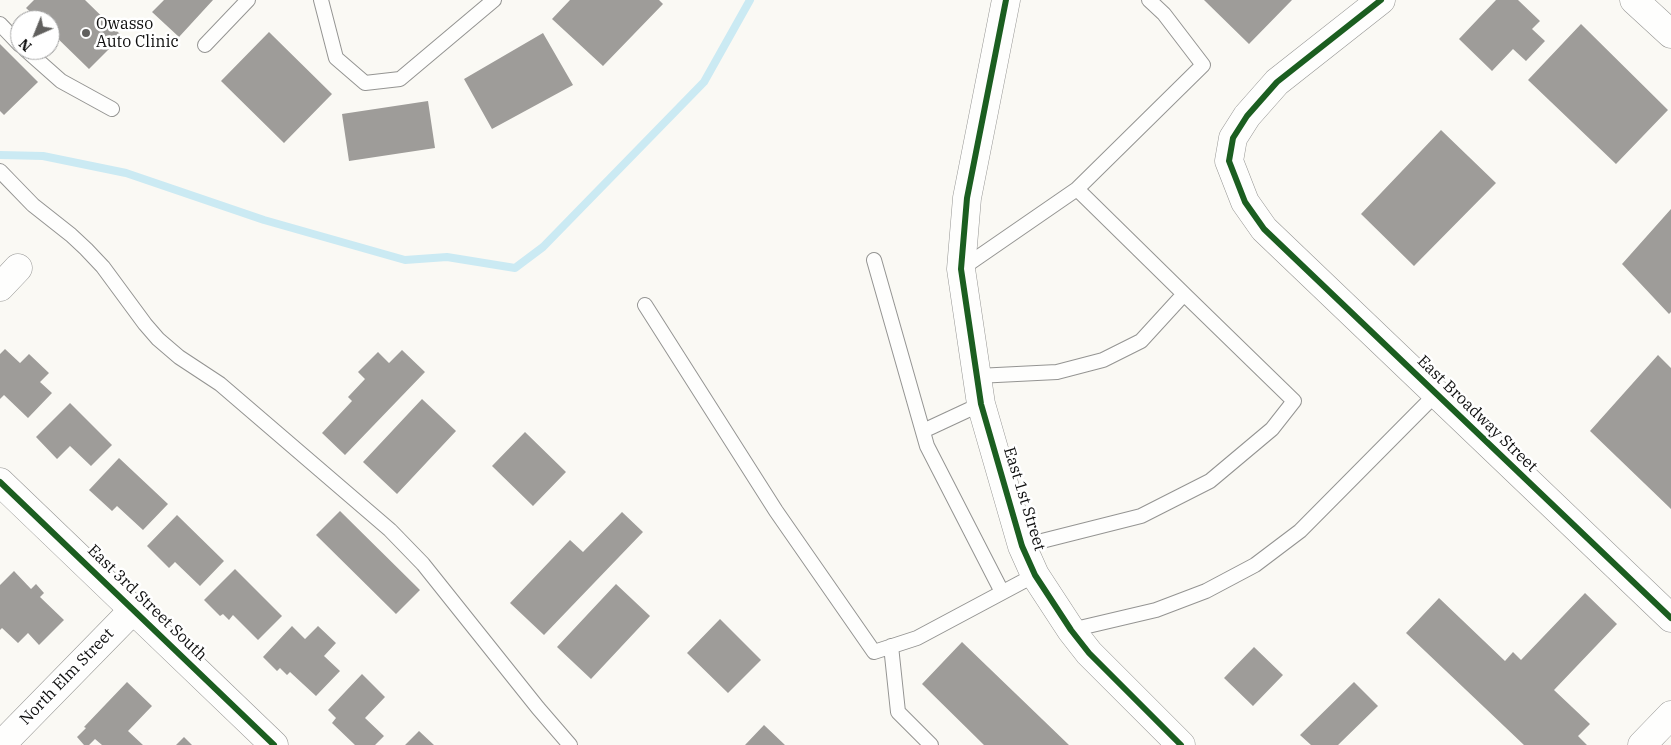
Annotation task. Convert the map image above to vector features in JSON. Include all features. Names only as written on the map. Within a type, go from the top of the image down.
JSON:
[{"type":"street","name":"East 1st Street","points":[[1006,0],[967,198],[961,269],[981,404],[1022,546],[1036,575],[1070,630],[1090,653],[1181,745]]},
{"type":"street","name":"East Broadway Street","points":[[1381,0],[1276,82],[1247,116],[1232,138],[1229,160],[1244,202],[1264,229],[1671,618]]},
{"type":"street","points":[[1634,0],[1671,34]]},
{"type":"street","name":"East 3rd Street South","points":[[0,482],[274,745]]},
{"type":"street","name":"North Elm Street","points":[[1,745],[134,609]]},
{"type":"street","points":[[1642,745],[1671,715]]},
{"type":"lane","points":[[205,45],[248,0]]},
{"type":"lane","points":[[321,0],[336,58],[365,83],[400,79],[494,0]]},
{"type":"lane","points":[[961,269],[1077,189],[1203,65],[1164,14],[1149,0]]},
{"type":"lane","points":[[0,24],[10,34]]},
{"type":"lane","points":[[37,60],[61,82],[112,110]]},
{"type":"lane","points":[[0,171],[33,206],[71,235],[92,255],[158,339],[179,357],[220,384],[390,530],[423,564],[538,708],[570,745]]},
{"type":"lane","points":[[1022,546],[1141,516],[1210,481],[1272,429],[1294,401],[1077,189]]},
{"type":"lane","points":[[874,260],[927,446],[1002,592]]},
{"type":"lane","points":[[976,376],[1057,372],[1103,360],[1141,341],[1184,294]]},
{"type":"lane","points":[[645,305],[776,511],[874,652],[917,638],[1036,575]]},
{"type":"lane","points":[[1070,630],[1156,610],[1206,591],[1255,565],[1300,531],[1436,394]]},
{"type":"lane","points":[[923,431],[981,404]]},
{"type":"lane","points":[[891,646],[898,712],[931,745]]},
{"type":"building","name":"Owasso Auto Clinic","points":[[34,0],[85,0],[122,36],[89,69],[60,41],[60,10],[28,10],[26,8]]},
{"type":"building","points":[[164,0],[213,0],[179,37],[152,12]]},
{"type":"building","points":[[570,0],[659,0],[663,4],[603,66],[552,19]]},
{"type":"building","points":[[1204,0],[1292,0],[1249,44]]},
{"type":"building","points":[[1496,0],[1518,0],[1540,21],[1532,29],[1545,41],[1526,61],[1513,49],[1492,71],[1459,39]]},
{"type":"building","points":[[1581,24],[1668,110],[1616,164],[1528,80]]},
{"type":"building","points":[[269,32],[332,94],[284,143],[221,81]]},
{"type":"building","points":[[543,33],[573,85],[492,129],[464,79]]},
{"type":"building","points":[[0,44],[10,54],[10,60],[16,60],[38,82],[4,115],[0,111]]},
{"type":"building","points":[[428,101],[435,148],[349,161],[342,114]]},
{"type":"building","points":[[1441,130],[1496,183],[1414,266],[1361,214]]},
{"type":"building","points":[[1671,209],[1671,312],[1669,314],[1622,264]]},
{"type":"building","points":[[5,349],[20,363],[29,354],[49,373],[40,382],[52,393],[28,418],[4,395],[0,399],[0,354]]},
{"type":"building","points":[[402,350],[425,372],[345,455],[322,433],[352,401],[348,397],[365,379],[358,372],[378,352],[389,363]]},
{"type":"building","points":[[1658,355],[1671,368],[1671,509],[1590,431]]},
{"type":"building","points":[[422,399],[456,431],[397,494],[363,462]]},
{"type":"building","points":[[70,403],[112,445],[91,466],[70,446],[57,459],[36,437]]},
{"type":"building","points":[[525,432],[566,472],[533,506],[492,466]]},
{"type":"building","points":[[119,458],[168,504],[143,530],[117,506],[112,511],[89,490]]},
{"type":"building","points":[[340,511],[420,590],[396,614],[316,535]]},
{"type":"building","points":[[622,512],[643,532],[544,635],[510,603],[570,540],[583,552]]},
{"type":"building","points":[[177,515],[224,561],[200,586],[175,562],[169,568],[147,546]]},
{"type":"building","points":[[235,569],[282,616],[258,640],[233,615],[229,620],[223,614],[220,616],[204,600]]},
{"type":"building","points":[[14,571],[31,589],[36,584],[44,593],[40,597],[64,620],[39,645],[28,633],[18,643],[2,628],[0,630],[0,585]]},
{"type":"building","points":[[616,584],[650,616],[591,679],[557,647]]},
{"type":"building","points":[[1585,593],[1617,624],[1554,690],[1590,724],[1578,736],[1587,745],[1524,745],[1406,633],[1439,598],[1505,661],[1513,652],[1521,660]]},
{"type":"building","points":[[720,619],[761,660],[728,693],[687,653]]},
{"type":"building","points":[[292,626],[305,639],[318,626],[336,643],[324,656],[340,671],[316,696],[290,672],[287,675],[280,668],[277,671],[263,657]]},
{"type":"building","points":[[962,642],[1069,745],[984,745],[922,684]]},
{"type":"building","points":[[1254,647],[1283,675],[1253,706],[1224,678]]},
{"type":"building","points":[[362,674],[385,697],[365,718],[384,736],[375,745],[355,745],[332,723],[336,718],[328,710]]},
{"type":"building","points":[[127,682],[152,706],[128,731],[143,745],[102,745],[95,739],[89,745],[84,745],[77,737],[86,728],[84,727]]},
{"type":"building","points":[[1354,682],[1378,706],[1338,745],[1311,745],[1300,735]]},
{"type":"building","points":[[764,725],[785,745],[745,745]]},
{"type":"building","points":[[419,731],[434,745],[405,745]]},
{"type":"building","points":[[184,737],[192,745],[176,745]]},
{"type":"waterway","points":[[0,155],[43,156],[126,173],[264,220],[405,260],[447,257],[515,268],[543,247],[704,82],[750,0]]},
{"type":"cycle path","points":[[1006,0],[967,198],[961,269],[981,404],[1022,546],[1035,575],[1071,630],[1089,653],[1181,745]]},
{"type":"cycle path","points":[[1381,0],[1277,82],[1247,116],[1233,138],[1229,161],[1245,202],[1264,229],[1671,618]]},
{"type":"cycle path","points":[[0,482],[274,745]]},
{"type":"place","name":"Owasso Auto Clinic","points":[[86,33]]}]
